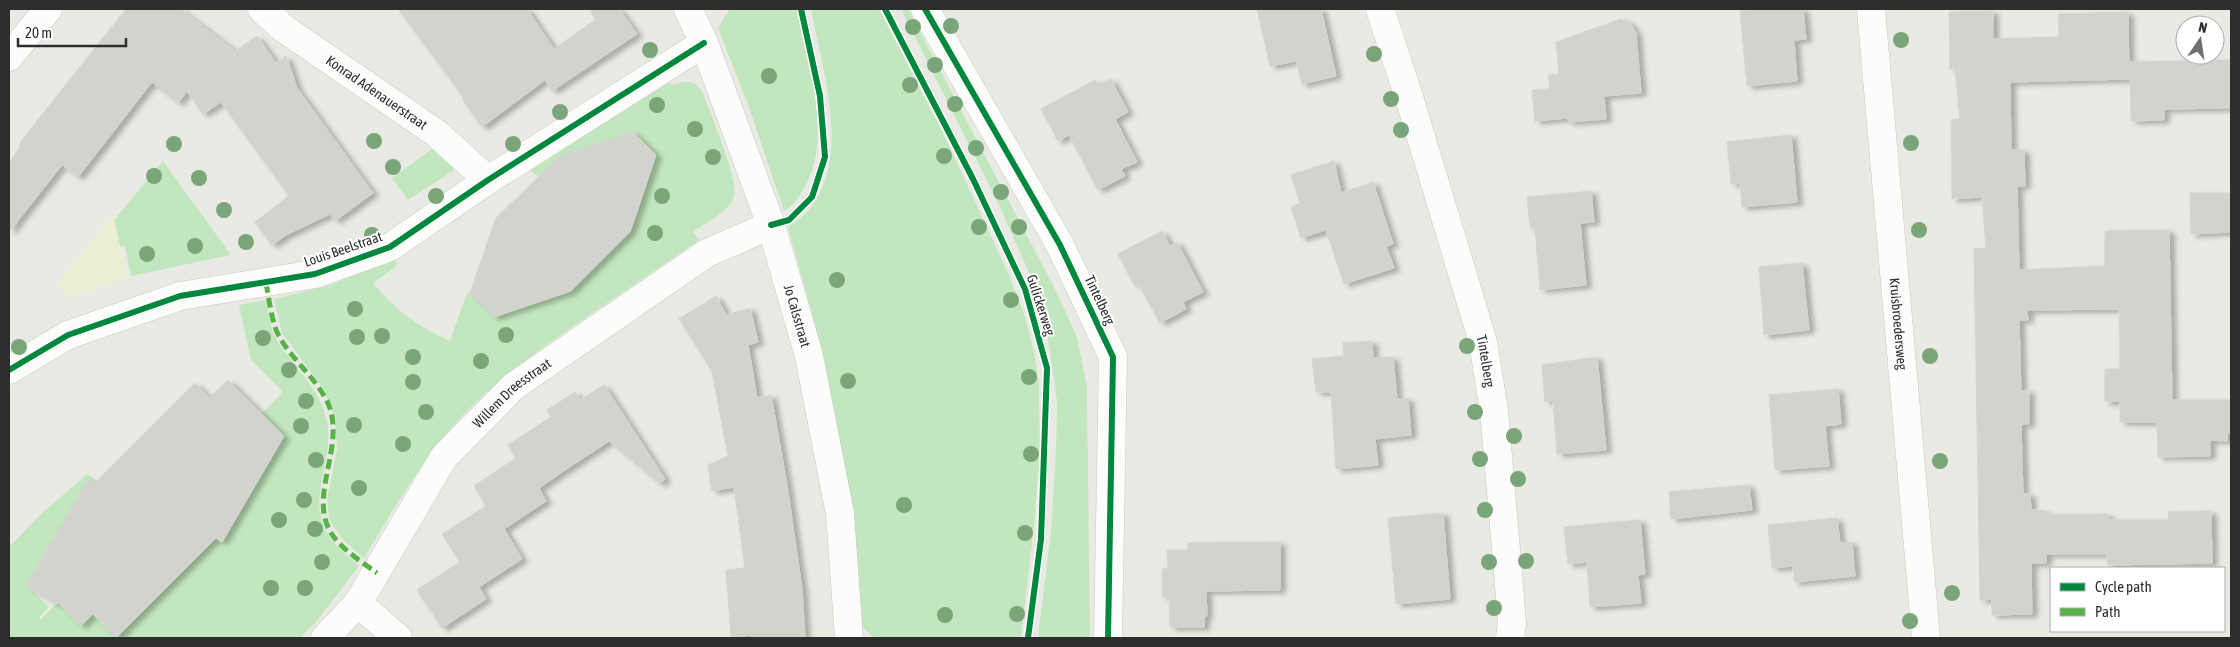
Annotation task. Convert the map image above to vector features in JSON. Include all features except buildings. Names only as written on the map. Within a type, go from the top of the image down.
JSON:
[{"type":"street","points":[[9,57],[48,9]]},
{"type":"street","name":"Konrad Adenauerstraat","points":[[262,9],[283,28],[436,133],[488,180]]},
{"type":"street","name":"Jo Calsstraat","points":[[688,9],[704,43],[771,225],[809,356],[840,514],[849,638]]},
{"type":"street","name":"Tintelberg","points":[[926,9],[1060,245],[1113,357],[1108,638]]},
{"type":"street","name":"Tintelberg","points":[[1380,9],[1414,112],[1484,342],[1497,448],[1509,578],[1510,638]]},
{"type":"street","name":"Kruisbroedersweg","points":[[1871,9],[1926,638]]},
{"type":"street","name":"Louis Beelstraat","points":[[9,370],[68,335],[180,296],[315,274],[390,247],[488,180],[704,43]]},
{"type":"street","name":"Willem Dreesstraat","points":[[325,638],[358,604],[444,458],[514,386],[707,252],[771,225]]},
{"type":"street","points":[[358,604],[398,638]]},
{"type":"green space","points":[[730,9],[797,9],[816,102],[817,150],[812,172],[802,192],[794,203],[784,211],[750,110],[718,28]]},
{"type":"green space","points":[[811,9],[879,9],[947,141],[1009,275],[1026,320],[1034,352],[1039,385],[1040,452],[1034,526],[1021,638],[875,638],[861,626],[838,435],[812,313],[788,227],[810,208],[824,184],[831,156],[828,95]]},
{"type":"green space","points":[[901,9],[908,9],[1054,287],[1077,337],[1087,387],[1090,638],[1038,638],[1051,530],[1057,401],[1047,332],[1037,297],[1039,295],[999,205]]},
{"type":"green space","points":[[666,77],[671,85],[688,82],[695,84],[702,91],[733,177],[735,189],[731,202],[716,217],[693,232],[699,240],[537,352],[479,399],[451,429],[423,464],[364,558],[343,540],[329,520],[327,499],[337,450],[335,419],[324,390],[282,333],[274,299],[331,285],[395,258],[397,264],[395,267],[373,283],[381,293],[408,317],[450,341],[467,293],[472,295],[493,317],[553,297],[577,262],[589,273],[612,250],[636,215],[656,155],[633,132],[573,152],[549,187],[531,170]]},
{"type":"green space","points":[[436,146],[450,160],[454,170],[408,200],[392,178]]},
{"type":"green space","points":[[163,161],[231,255],[131,276],[125,246],[120,246],[114,220]]},
{"type":"green space","points":[[266,300],[275,337],[312,387],[324,409],[328,436],[320,494],[322,522],[332,540],[359,566],[316,622],[300,638],[9,638],[9,547],[40,515],[87,474],[97,481],[28,587],[49,607],[39,618],[40,620],[58,602],[81,626],[93,614],[116,637],[218,536],[222,542],[284,437],[261,414],[282,391],[251,360],[239,305]]},
{"type":"sand","points":[[113,214],[127,277],[72,298],[57,285]]},
{"type":"marked path","points":[[266,283],[277,333],[291,354],[321,391],[332,416],[333,433],[323,501],[325,518],[335,539],[352,555],[377,573]]},
{"type":"cycle path","points":[[771,225],[789,220],[812,197],[825,157],[820,96],[801,9]]},
{"type":"cycle path","name":"Gulickerweg","points":[[885,9],[973,179],[1025,289],[1047,368],[1041,539],[1028,638]]},
{"type":"cycle path","points":[[925,9],[1060,245],[1113,357],[1108,638]]},
{"type":"cycle path","points":[[9,370],[68,335],[180,296],[315,274],[390,247],[488,180],[704,43]]}]
